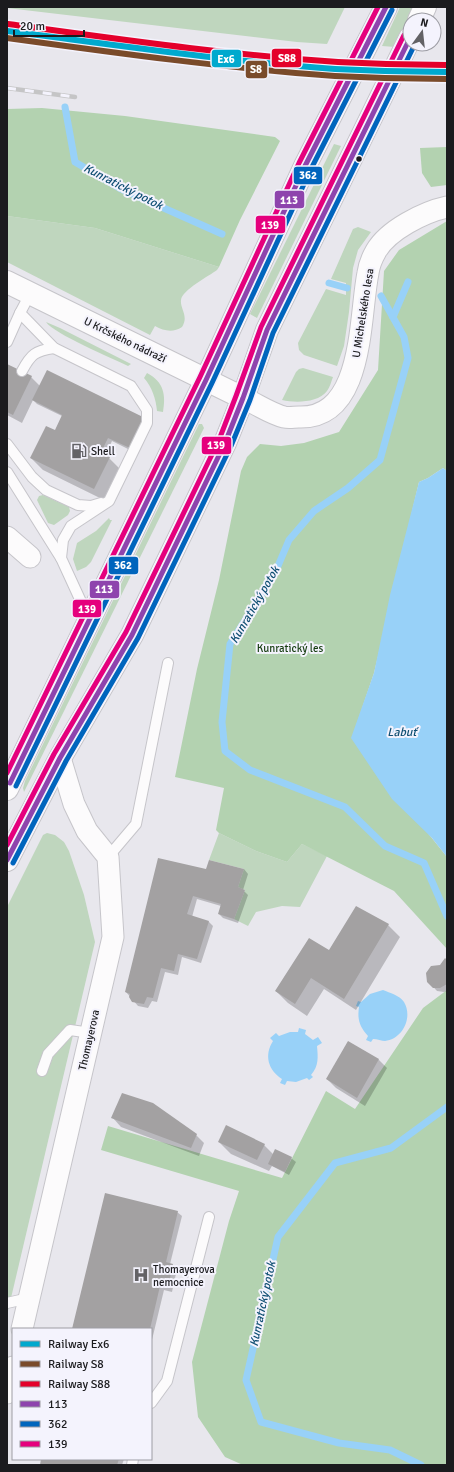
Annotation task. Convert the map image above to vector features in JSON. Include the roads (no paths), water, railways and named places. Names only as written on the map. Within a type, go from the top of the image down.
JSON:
[{"type":"main road","points":[[7,789],[206,380],[305,166],[386,7]]},
{"type":"main road","points":[[7,860],[60,758],[132,635],[220,454],[243,398],[267,330],[403,52]]},
{"type":"main road","name":"U Krčského nádraží","points":[[7,282],[243,398]]},
{"type":"street","name":"U Michelského lesa","points":[[243,398],[284,417],[306,417],[321,414],[329,408],[341,396],[356,358],[360,338],[367,274],[370,263],[377,249],[401,226],[447,207]]},
{"type":"street","points":[[7,537],[30,558]]},
{"type":"street","points":[[60,758],[68,787],[80,818],[87,831],[108,857]]},
{"type":"street","name":"Thomayerova","points":[[22,1328],[113,937],[108,857]]},
{"type":"street","points":[[7,1393],[12,1371]]},
{"type":"lane","points":[[7,342],[30,294]]},
{"type":"lane","points":[[20,313],[54,348],[130,386],[147,410],[147,423],[109,501],[71,526],[64,540],[61,558]]},
{"type":"lane","points":[[22,371],[27,361],[33,354],[54,348]]},
{"type":"lane","points":[[7,444],[32,477],[46,490],[78,505],[91,506],[109,501]]},
{"type":"lane","points":[[7,472],[61,558],[89,620]]},
{"type":"lane","points":[[108,857],[136,824],[168,663]]},
{"type":"lane","points":[[42,1071],[48,1054],[70,1030],[91,1033]]},
{"type":"lane","points":[[152,1402],[167,1380],[209,1217]]},
{"type":"lane","points":[[7,1303],[29,1298]]},
{"type":"water","name":"Labuť","points":[[443,468],[447,471],[447,857],[432,838],[392,799],[351,738],[374,673],[390,595],[419,482]]},
{"type":"water","points":[[383,990],[397,996],[404,1002],[407,1008],[407,1020],[405,1026],[397,1036],[385,1041],[373,1039],[371,1042],[366,1040],[368,1036],[360,1023],[358,1016],[359,1007],[356,1006],[358,1001],[361,1002],[370,994]]},
{"type":"water","points":[[299,1028],[306,1030],[305,1034],[313,1040],[318,1037],[322,1043],[317,1046],[317,1065],[311,1075],[313,1077],[309,1080],[307,1078],[296,1082],[287,1081],[285,1085],[280,1083],[282,1079],[273,1071],[269,1062],[268,1057],[270,1046],[273,1041],[270,1038],[276,1033],[279,1036],[290,1032],[298,1032]]},
{"type":"waterway","name":"Kunratický potok","points":[[65,107],[75,162],[121,189],[222,234]]},
{"type":"waterway","points":[[393,317],[408,282]]},
{"type":"waterway","name":"Kunratický potok","points":[[329,283],[347,288]]},
{"type":"waterway","name":"Kunratický potok","points":[[381,296],[404,337],[408,358],[380,460],[348,488],[314,511],[289,540],[275,573],[230,644],[222,722],[225,751],[250,770],[345,807],[385,846],[424,863],[447,916]]},
{"type":"waterway","name":"Kunratický potok","points":[[421,1465],[390,1450],[339,1443],[261,1422],[246,1380],[278,1237],[335,1163],[391,1148],[447,1107]]},
{"type":"railway","points":[[7,88],[75,97]]},
{"type":"rail line","name":"S88","points":[[8,24],[173,46],[297,59],[352,63],[447,65]]},
{"type":"rail line","name":"Ex6","points":[[7,31],[294,66],[405,72],[447,72]]},
{"type":"rail line","name":"S8","points":[[7,38],[171,60],[294,73],[405,79],[447,79]]},
{"type":"place","name":"Shell","points":[[79,451]]},
{"type":"place","name":"Thomayerova nemocnice","points":[[141,1275]]},
{"type":"park label","name":"Kunratický les","points":[[290,648]]}]
